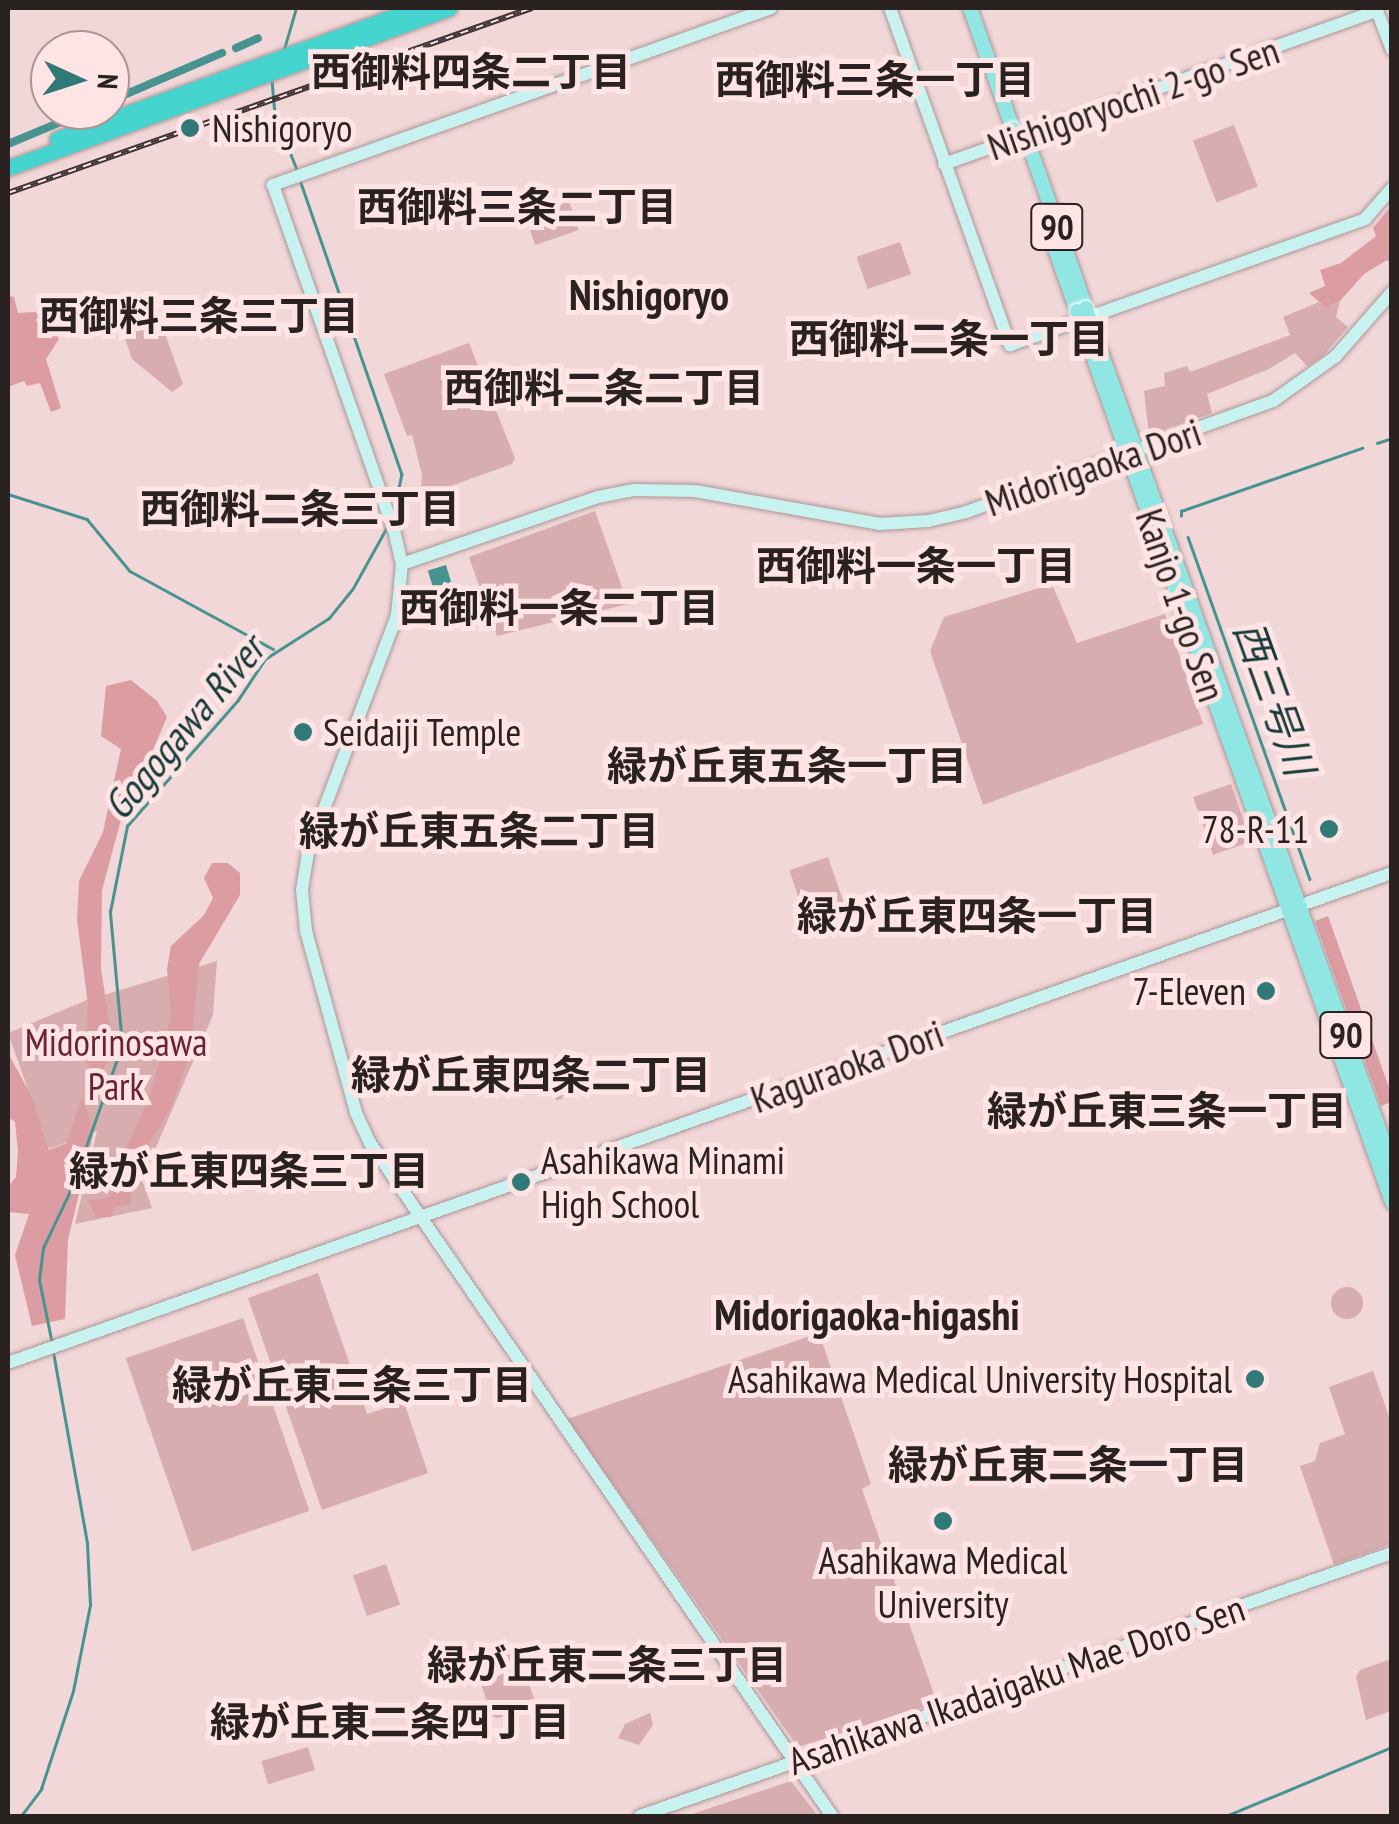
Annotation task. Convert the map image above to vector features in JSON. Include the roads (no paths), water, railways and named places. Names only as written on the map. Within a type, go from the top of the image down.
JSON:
[{"type":"highway","points":[[8,164],[416,8]]},
{"type":"highway","points":[[289,58],[450,8]]},
{"type":"main road","name":"Kanjo 1-go Sen","points":[[970,8],[1018,128]]},
{"type":"main road","name":"Kanjo 1-go Sen","points":[[980,8],[1024,147],[1293,907],[1392,1202]]},
{"type":"main road","name":"Kanjo 1-go Sen","points":[[1293,907],[1392,1164]]},
{"type":"street","points":[[771,8],[273,185],[383,497],[402,564],[397,615],[308,852],[302,890],[306,931],[356,1113],[370,1143],[832,1816]]},
{"type":"street","points":[[890,8],[1010,346],[1364,219],[1392,188]]},
{"type":"street","points":[[1377,9],[1392,50]]},
{"type":"street","name":"Nishigoryochi 2-go Sen","points":[[944,164],[1377,9]]},
{"type":"street","name":"Midorigaoka Dori","points":[[402,564],[623,492],[675,488],[852,521],[906,524],[966,512],[1255,410],[1295,390],[1336,356],[1392,292]]},
{"type":"street","name":"Kaguraoka Dori","points":[[8,1363],[1392,873]]},
{"type":"street","name":"Asahikawa Ikadaigaku Mae Doro Sen","points":[[640,1816],[1392,1553]]},
{"type":"water","points":[[446,565],[457,600],[439,606],[428,571]]},
{"type":"waterway","name":"Gogogawa River","points":[[284,49],[296,8]]},
{"type":"waterway","points":[[236,48],[258,38]]},
{"type":"waterway","points":[[130,92],[222,53]]},
{"type":"waterway","name":"Gogogawa River","points":[[272,80],[275,114],[298,172]]},
{"type":"waterway","points":[[8,144],[42,130]]},
{"type":"waterway","name":"Gogogawa River","points":[[300,180],[402,474],[394,513]]},
{"type":"waterway","name":"西三号川","points":[[1377,443],[1392,438]]},
{"type":"waterway","name":"西三号川","points":[[1181,516],[1181,511],[1362,448]]},
{"type":"waterway","points":[[8,494],[87,519],[130,571],[273,649]]},
{"type":"waterway","name":"Gogogawa River","points":[[52,1344],[39,1280],[43,1248],[71,1189],[122,1045],[110,912],[127,826],[238,700],[265,659],[329,618],[352,590],[388,525]]},
{"type":"waterway","name":"西三号川","points":[[1188,537],[1310,879]]},
{"type":"waterway","name":"Gogogawa River","points":[[21,1816],[41,1789],[73,1691],[90,1605],[87,1543],[53,1352]]},
{"type":"waterway","points":[[1226,1816],[1392,1747]]},
{"type":"railway","points":[[8,193],[532,8]]},
{"type":"place","name":"Nishigoryo","points":[[190,128]]},
{"type":"place","name":"Seidaiji Temple","points":[[303,732]]},
{"type":"place","name":"78-R-11","points":[[1329,829]]},
{"type":"place","name":"7-Eleven","points":[[1266,991]]},
{"type":"place","name":"Asahikawa Minami High School","points":[[521,1182]]},
{"type":"place","name":"Asahikawa Medical University Hospital","points":[[1255,1379]]},
{"type":"place","name":"Asahikawa Medical University","points":[[943,1521]]},
{"type":"district","name":"西御料四条二丁目","points":[[471,71]]},
{"type":"district","name":"西御料三条一丁目","points":[[875,79]]},
{"type":"district","name":"西御料三条二丁目","points":[[517,206]]},
{"type":"district","name":"Nishigoryo","points":[[649,295]]},
{"type":"district","name":"西御料三条三丁目","points":[[199,315]]},
{"type":"district","name":"西御料二条一丁目","points":[[949,338]]},
{"type":"district","name":"西御料二条二丁目","points":[[604,387]]},
{"type":"district","name":"西御料二条三丁目","points":[[300,508]]},
{"type":"district","name":"西御料一条一丁目","points":[[916,565]]},
{"type":"district","name":"西御料一条二丁目","points":[[559,607]]},
{"type":"district","name":"緑が丘東五条一丁目","points":[[787,765]]},
{"type":"district","name":"緑が丘東五条二丁目","points":[[479,830]]},
{"type":"district","name":"緑が丘東四条一丁目","points":[[977,915]]},
{"type":"district","name":"緑が丘東四条二丁目","points":[[531,1074]]},
{"type":"district","name":"緑が丘東三条一丁目","points":[[1167,1110]]},
{"type":"district","name":"緑が丘東四条三丁目","points":[[249,1170]]},
{"type":"district","name":"Midorigaoka-higashi","points":[[867,1315]]},
{"type":"district","name":"緑が丘東三条三丁目","points":[[352,1384]]},
{"type":"district","name":"緑が丘東二条一丁目","points":[[1068,1464]]},
{"type":"district","name":"緑が丘東二条三丁目","points":[[607,1664]]},
{"type":"district","name":"緑が丘東二条四丁目","points":[[390,1721]]},
{"type":"park label","name":"Midorinosawa Park","points":[[116,1064]]}]
